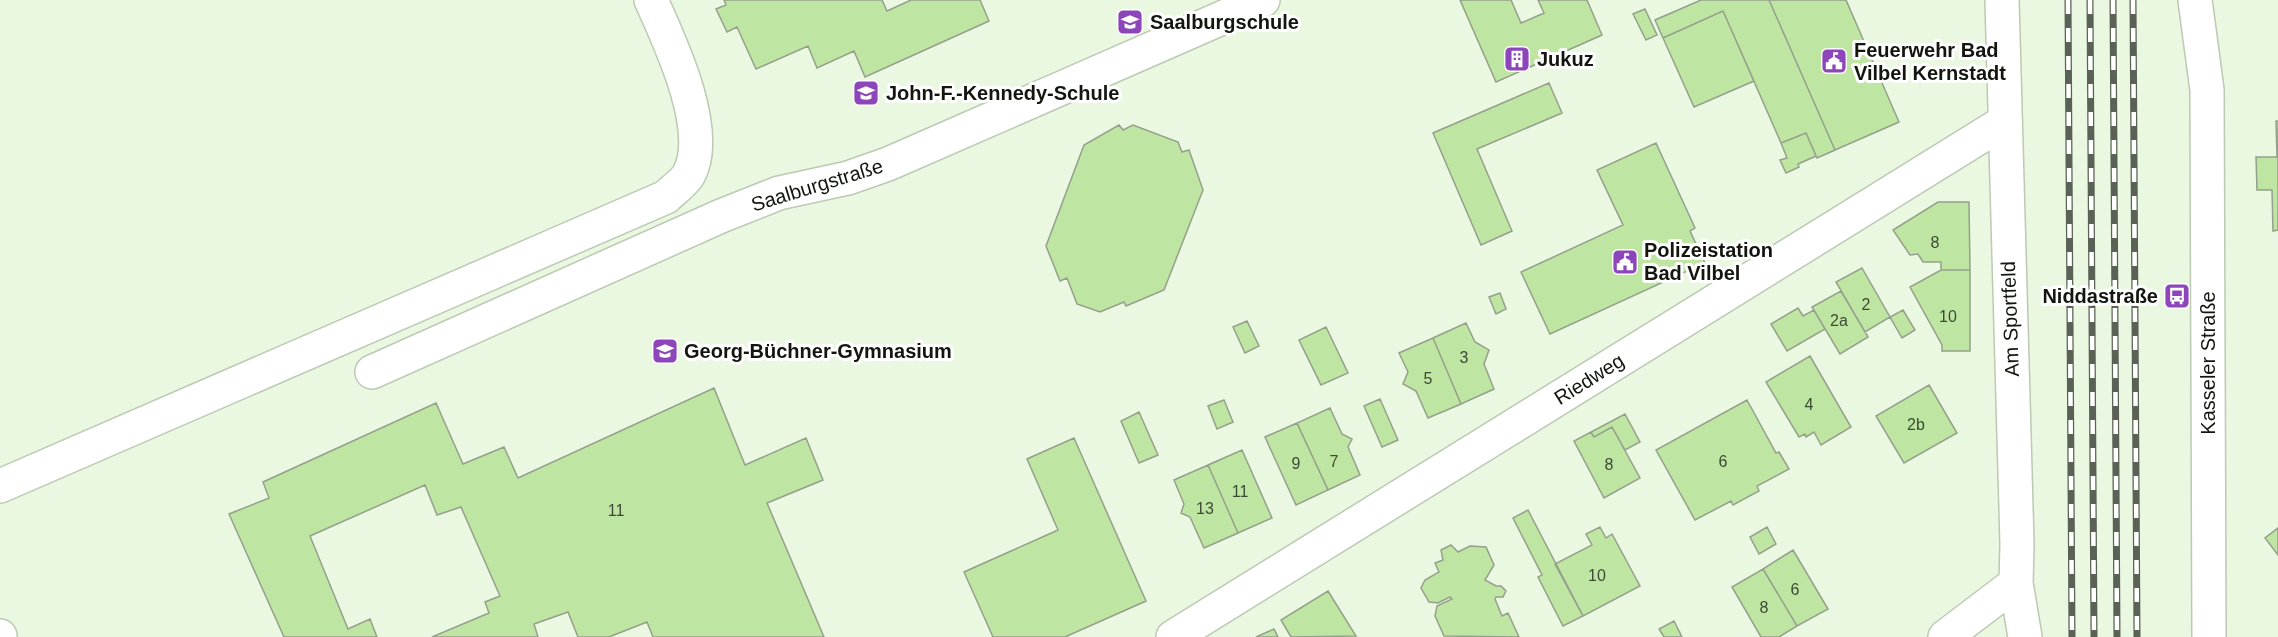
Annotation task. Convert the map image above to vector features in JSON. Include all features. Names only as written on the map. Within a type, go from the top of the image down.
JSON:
[{"type":"street","points":[[0,486],[666,197],[689,175],[696,147],[693,109],[669,39],[651,0]]},
{"type":"street","name":"Saalburgstraße","points":[[372,372],[722,216],[779,193],[848,178],[888,164],[1263,0]]},
{"type":"street","name":"Am Sportfeld","points":[[2002,0],[2017,544],[2016,582],[2025,637]]},
{"type":"street","name":"Kasseler Straße","points":[[2195,0],[2207,90],[2209,637]]},
{"type":"street","name":"Kasseler Straße","points":[[2207,90],[2214,47],[2214,0]]},
{"type":"street","name":"Riedweg","points":[[1173,637],[2004,122]]},
{"type":"street","points":[[1945,637],[2016,582]]},
{"type":"building","points":[[724,0],[882,0],[887,11],[911,0],[980,0],[989,21],[865,77],[854,51],[817,68],[808,46],[756,69],[737,27],[727,32],[716,9],[726,5]]},
{"type":"building","name":"Jukuz","points":[[1460,0],[1511,0],[1521,23],[1544,13],[1538,0],[1587,0],[1602,35],[1496,82]]},
{"type":"building","points":[[1701,0],[1769,0],[1835,150],[1817,158],[1806,133],[1781,143],[1723,11],[1663,38],[1655,20]]},
{"type":"building","name":"Feuerwehr Bad Vilbel Kernstadt","points":[[1769,0],[1846,0],[1899,122],[1835,150]]},
{"type":"building","points":[[1645,9],[1657,35],[1646,40],[1633,14]]},
{"type":"building","points":[[1723,11],[1754,81],[1694,107],[1663,38]]},
{"type":"building","points":[[1549,83],[1562,113],[1477,149],[1512,231],[1481,245],[1433,133]]},
{"type":"building","points":[[2276,121],[2278,121],[2278,230],[2273,231],[2272,190],[2257,190],[2256,157],[2277,157]]},
{"type":"building","points":[[1119,125],[1123,130],[1133,125],[1178,142],[1182,152],[1189,150],[1203,190],[1164,290],[1126,306],[1124,302],[1100,312],[1077,304],[1067,278],[1060,281],[1046,246],[1084,145]]},
{"type":"building","points":[[1806,133],[1816,156],[1798,164],[1799,167],[1786,173],[1780,160],[1787,158],[1781,143]]},
{"type":"building","points":[[1656,143],[1695,228],[1690,231],[1705,263],[1550,334],[1521,272],[1623,225],[1597,170]]},
{"type":"building","points":[[1938,202],[1969,202],[1970,270],[1941,270],[1941,262],[1923,262],[1918,254],[1910,255],[1893,230]]},
{"type":"building","points":[[1862,268],[1890,317],[1865,332],[1836,282]]},
{"type":"building","points":[[1941,270],[1970,270],[1970,351],[1942,351],[1942,345],[1910,287]]},
{"type":"building","points":[[1841,291],[1868,337],[1840,354],[1812,307]]},
{"type":"building","points":[[1500,293],[1506,309],[1496,314],[1489,297]]},
{"type":"building","points":[[1798,308],[1803,316],[1814,310],[1825,329],[1787,351],[1771,324]]},
{"type":"building","points":[[1903,310],[1915,330],[1902,338],[1890,317]]},
{"type":"building","points":[[1247,321],[1259,346],[1245,353],[1233,327]]},
{"type":"building","points":[[1466,323],[1475,342],[1489,350],[1484,364],[1494,389],[1461,404],[1433,338]]},
{"type":"building","points":[[1326,327],[1348,373],[1321,385],[1299,340]]},
{"type":"building","points":[[1433,338],[1461,404],[1428,418],[1416,391],[1403,384],[1408,372],[1399,353]]},
{"type":"building","points":[[1810,356],[1851,427],[1821,445],[1814,432],[1806,437],[1805,434],[1799,437],[1766,382]]},
{"type":"building","points":[[1929,385],[1957,433],[1904,463],[1876,416]]},
{"type":"building","points":[[714,388],[745,465],[806,438],[823,480],[767,503],[824,637],[653,637],[647,622],[609,637],[578,637],[568,612],[534,624],[538,637],[432,637],[489,613],[485,602],[500,596],[461,507],[437,515],[425,485],[310,536],[348,629],[370,619],[377,637],[284,637],[229,514],[269,498],[263,482],[436,403],[463,464],[504,447],[518,478]]},
{"type":"building","points":[[1380,399],[1398,440],[1382,447],[1364,406]]},
{"type":"building","points":[[1224,400],[1233,422],[1217,429],[1208,406]]},
{"type":"building","points":[[1747,400],[1776,453],[1779,452],[1789,469],[1757,486],[1759,491],[1733,505],[1731,501],[1695,520],[1656,450]]},
{"type":"building","points":[[1330,408],[1342,434],[1352,439],[1348,447],[1360,475],[1328,490],[1297,423]]},
{"type":"building","points":[[1139,412],[1158,455],[1139,463],[1121,421]]},
{"type":"building","points":[[1625,414],[1640,442],[1625,450],[1612,427],[1594,437],[1591,432]]},
{"type":"building","points":[[1297,423],[1328,490],[1296,505],[1265,437]]},
{"type":"building","points":[[1612,427],[1640,478],[1604,498],[1574,441],[1591,432],[1594,437]]},
{"type":"building","points":[[1074,438],[1146,601],[1065,637],[993,637],[964,572],[1058,530],[1027,459]]},
{"type":"building","points":[[1242,450],[1272,518],[1238,533],[1208,465]]},
{"type":"building","points":[[1208,465],[1238,533],[1204,548],[1190,517],[1181,513],[1184,504],[1174,480]]},
{"type":"building","points":[[1528,510],[1583,616],[1563,626],[1538,577],[1542,575],[1513,518]]},
{"type":"building","points":[[1600,527],[1606,538],[1612,534],[1640,586],[1583,616],[1555,564],[1592,545],[1586,534]]},
{"type":"building","points":[[1767,527],[1776,544],[1759,554],[1750,537]]},
{"type":"building","points":[[2278,528],[2278,555],[2265,538]]},
{"type":"building","points":[[1451,545],[1458,552],[1470,546],[1486,547],[1494,565],[1485,580],[1501,586],[1506,591],[1503,597],[1495,599],[1502,616],[1508,613],[1519,637],[1444,636],[1435,616],[1437,606],[1452,599],[1450,597],[1438,603],[1429,602],[1421,588],[1425,580],[1439,572],[1435,563],[1443,560],[1441,550]]},
{"type":"building","points":[[1793,550],[1828,609],[1797,626],[1763,569]]},
{"type":"building","points":[[1763,569],[1797,626],[1779,637],[1761,637],[1732,587]]},
{"type":"building","points":[[1328,591],[1356,636],[1291,637],[1281,620]]},
{"type":"building","points":[[1674,621],[1682,637],[1664,637],[1659,629]]},
{"type":"building","points":[[1274,629],[1278,637],[1256,637]]},
{"type":"railway","points":[[2068,0],[2072,637]]},
{"type":"railway","points":[[2090,0],[2094,637]]},
{"type":"railway","points":[[2113,0],[2117,637]]},
{"type":"railway","points":[[2133,0],[2137,637]]},
{"type":"place","name":"Saalburgschule","points":[[1130,22]]},
{"type":"place","name":"Jukuz","points":[[1517,59]]},
{"type":"place","name":"Feuerwehr Bad Vilbel Kernstadt","points":[[1834,61]]},
{"type":"place","name":"John-F.-Kennedy-Schule","points":[[866,93]]},
{"type":"place","name":"Polizeistation Bad Vilbel","points":[[1625,262]]},
{"type":"place","name":"Niddastraße","points":[[2177,296]]},
{"type":"place","name":"Georg-Büchner-Gymnasium","points":[[665,351]]}]
